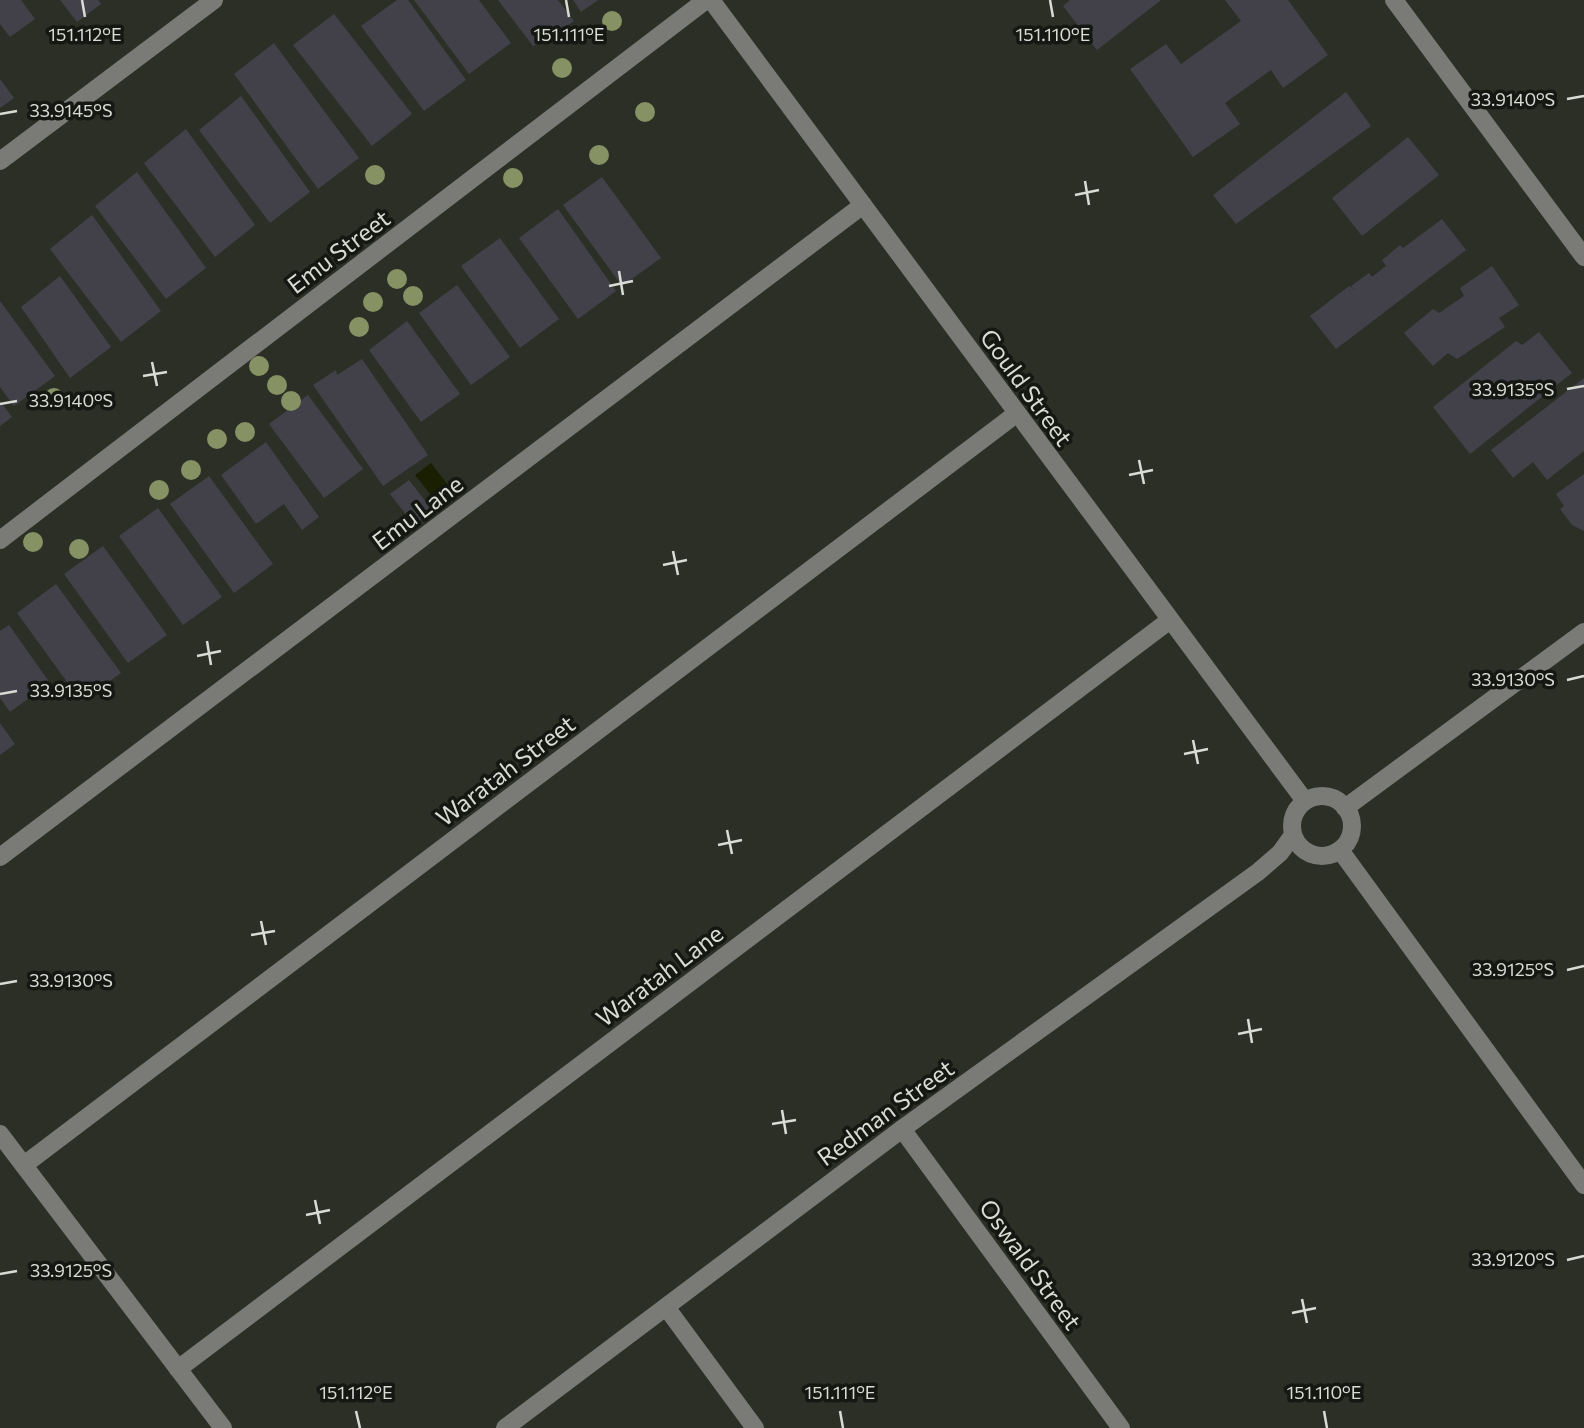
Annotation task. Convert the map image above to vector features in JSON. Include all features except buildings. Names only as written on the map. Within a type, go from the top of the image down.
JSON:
[{"type":"street","points":[[0,161],[214,0]]},
{"type":"street","name":"Gould Street","points":[[709,0],[1305,801]]},
{"type":"street","name":"Emu Street","points":[[0,540],[709,0]]},
{"type":"street","points":[[1394,0],[1584,257]]},
{"type":"street","name":"Emu Lane","points":[[0,857],[863,205]]},
{"type":"street","name":"Waratah Street","points":[[24,1165],[1016,414]]},
{"type":"street","name":"Waratah Lane","points":[[178,1369],[1170,620]]},
{"type":"street","points":[[1345,808],[1584,632]]},
{"type":"street","points":[[1313,797],[1331,798],[1345,808],[1352,825],[1351,835],[1340,850],[1325,857],[1302,849],[1293,835],[1291,825],[1293,816],[1305,801],[1313,797]]},
{"type":"street","name":"Redman Street","points":[[505,1428],[902,1129],[1258,872],[1280,853],[1293,835]]},
{"type":"street","points":[[1340,850],[1584,1185]]},
{"type":"street","name":"Oswald Street","points":[[902,1129],[1121,1428]]},
{"type":"street","points":[[0,1134],[223,1428]]},
{"type":"street","points":[[666,1307],[755,1428]]},
{"type":"shaded area","points":[[431,463],[454,493],[438,504],[415,475]]}]
